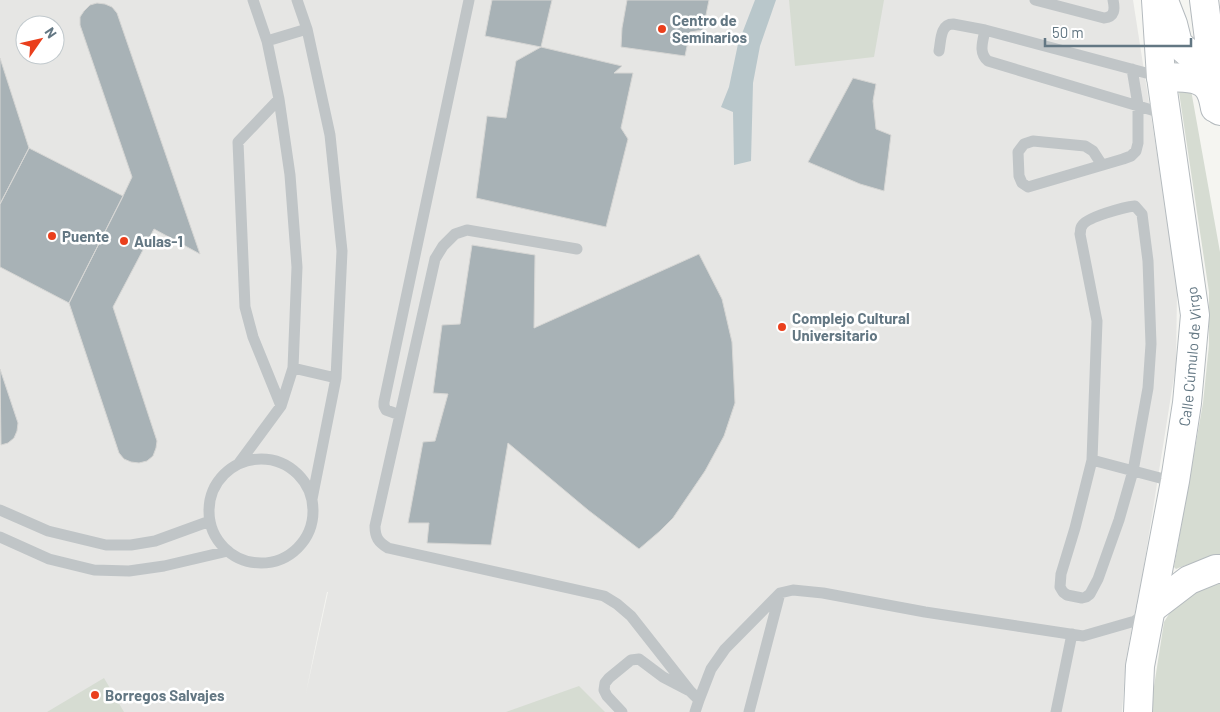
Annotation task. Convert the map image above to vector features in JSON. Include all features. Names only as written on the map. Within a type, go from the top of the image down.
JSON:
[{"type":"main road","name":"Calle Cúmulo de Virgo","points":[[1138,712],[1140,666],[1175,481],[1187,403],[1195,315],[1161,77],[1156,0]]},
{"type":"main road","points":[[1164,0],[1178,44],[1192,56],[1211,55]]},
{"type":"main road","points":[[1204,0],[1220,111]]},
{"type":"main road","points":[[1161,77],[1192,79],[1204,83],[1211,91],[1220,129]]},
{"type":"main road","points":[[1151,609],[1189,580],[1220,569]]},
{"type":"lane","points":[[253,0],[267,41],[279,99],[290,175],[297,267],[293,368],[281,406],[239,463],[225,473],[215,487],[210,503],[210,521],[216,537],[228,551],[242,559],[257,563],[274,561],[288,555],[301,545],[309,531],[313,516],[312,499],[336,378],[342,251],[330,135],[306,29],[297,0]]},
{"type":"lane","points":[[400,415],[386,410],[384,402],[469,0]]},
{"type":"lane","points":[[1035,0],[1110,18],[1114,14],[1115,8],[1113,0]]},
{"type":"lane","points":[[938,51],[945,26],[953,24],[985,30],[1161,77]]},
{"type":"lane","points":[[267,41],[306,29]]},
{"type":"lane","points":[[985,30],[982,55],[988,60],[1167,114]]},
{"type":"lane","points":[[1102,165],[1093,151],[1085,146],[1033,140],[1024,144],[1018,152],[1019,176],[1022,183],[1028,187],[1123,159],[1131,156],[1136,151],[1138,143],[1138,105],[1132,69]]},
{"type":"lane","points":[[279,99],[238,142],[245,307],[253,337],[281,406]]},
{"type":"lane","points":[[1135,206],[1142,214],[1148,261],[1151,344],[1148,388],[1133,471],[1119,520],[1098,579],[1090,594],[1082,598],[1067,596],[1060,587],[1061,574],[1092,460],[1097,321],[1080,234],[1082,225],[1088,220],[1124,207],[1135,206]]},
{"type":"lane","points":[[577,249],[467,230],[455,234],[443,246],[435,259],[375,526],[375,535],[380,543],[388,548],[604,596],[631,616],[699,700]]},
{"type":"lane","points":[[293,368],[336,378]]},
{"type":"lane","points":[[239,463],[254,459],[270,459],[284,464],[297,473],[307,485],[312,499]]},
{"type":"lane","points":[[1092,460],[1175,481]]},
{"type":"lane","points":[[0,510],[48,530],[106,545],[131,545],[155,541],[210,521]]},
{"type":"lane","points":[[0,537],[49,559],[94,570],[129,571],[164,566],[228,551]]},
{"type":"lane","points":[[695,712],[710,669],[720,656],[780,593],[793,590],[823,593],[925,612],[1083,636],[1135,621],[1151,609]]},
{"type":"lane","points":[[749,712],[780,593]]},
{"type":"lane","points":[[1056,712],[1072,634]]},
{"type":"lane","points":[[622,712],[607,696],[604,690],[605,683],[631,660],[639,659],[676,685],[690,691]]},
{"type":"shaded area","name":"Complejo Cultural Universitario","points":[[0,0],[1133,0],[1177,291],[1176,364],[1143,572],[1126,659],[1122,712],[0,712]],"holes":[[[327,592],[328,592],[306,693]]]},
{"type":"shaded area","points":[[755,0],[776,0],[760,46],[753,83],[751,161],[734,165],[733,112],[721,107],[729,87],[738,44]]},
{"type":"shaded area","points":[[789,0],[884,0],[874,57],[795,66]]},
{"type":"shaded area","points":[[1181,88],[1191,90],[1220,252],[1220,559],[1198,562],[1176,569],[1174,567],[1203,403],[1209,345],[1209,292],[1179,92]]},
{"type":"shaded area","points":[[1220,583],[1220,712],[1150,712],[1164,622],[1176,603],[1198,587]]},
{"type":"shaded area","name":"Borregos Salvajes","points":[[104,678],[124,712],[47,712]]},
{"type":"shaded area","points":[[579,686],[605,712],[506,712]]},
{"type":"building","points":[[492,0],[552,0],[541,47],[485,36]]},
{"type":"building","name":"Centro de Seminarios","points":[[627,0],[709,0],[703,30],[690,32],[685,56],[621,47]]},
{"type":"building","name":"Aulas-1","points":[[97,3],[112,7],[117,13],[200,254],[154,229],[113,307],[157,441],[153,456],[147,461],[139,463],[124,459],[119,453],[69,303],[132,177],[80,25],[80,17],[84,11],[90,5]]},
{"type":"building","points":[[541,47],[622,66],[614,73],[633,73],[621,128],[628,139],[606,227],[476,198],[487,116],[506,118],[516,61]]},
{"type":"building","points":[[0,58],[29,148],[0,204]]},
{"type":"building","points":[[853,78],[876,84],[873,101],[876,129],[891,135],[884,191],[860,184],[808,162]]},
{"type":"building","name":"Puente","points":[[29,148],[123,196],[69,303],[0,267],[0,204]]},
{"type":"building","points":[[472,245],[535,255],[534,328],[699,254],[722,299],[732,342],[735,403],[724,436],[705,471],[673,518],[639,549],[588,510],[508,443],[491,545],[427,543],[429,523],[408,523],[423,442],[435,441],[448,394],[433,393],[442,325],[460,324]]},
{"type":"building","points":[[0,369],[18,423],[14,438],[8,443],[1,445]]},
{"type":"place","name":"Centro de Seminarios","points":[[662,29]]},
{"type":"place","name":"Puente","points":[[52,236]]},
{"type":"place","name":"Aulas-1","points":[[124,241]]},
{"type":"place","name":"Complejo Cultural Universitario","points":[[782,327]]},
{"type":"place","name":"Borregos Salvajes","points":[[95,695]]}]
